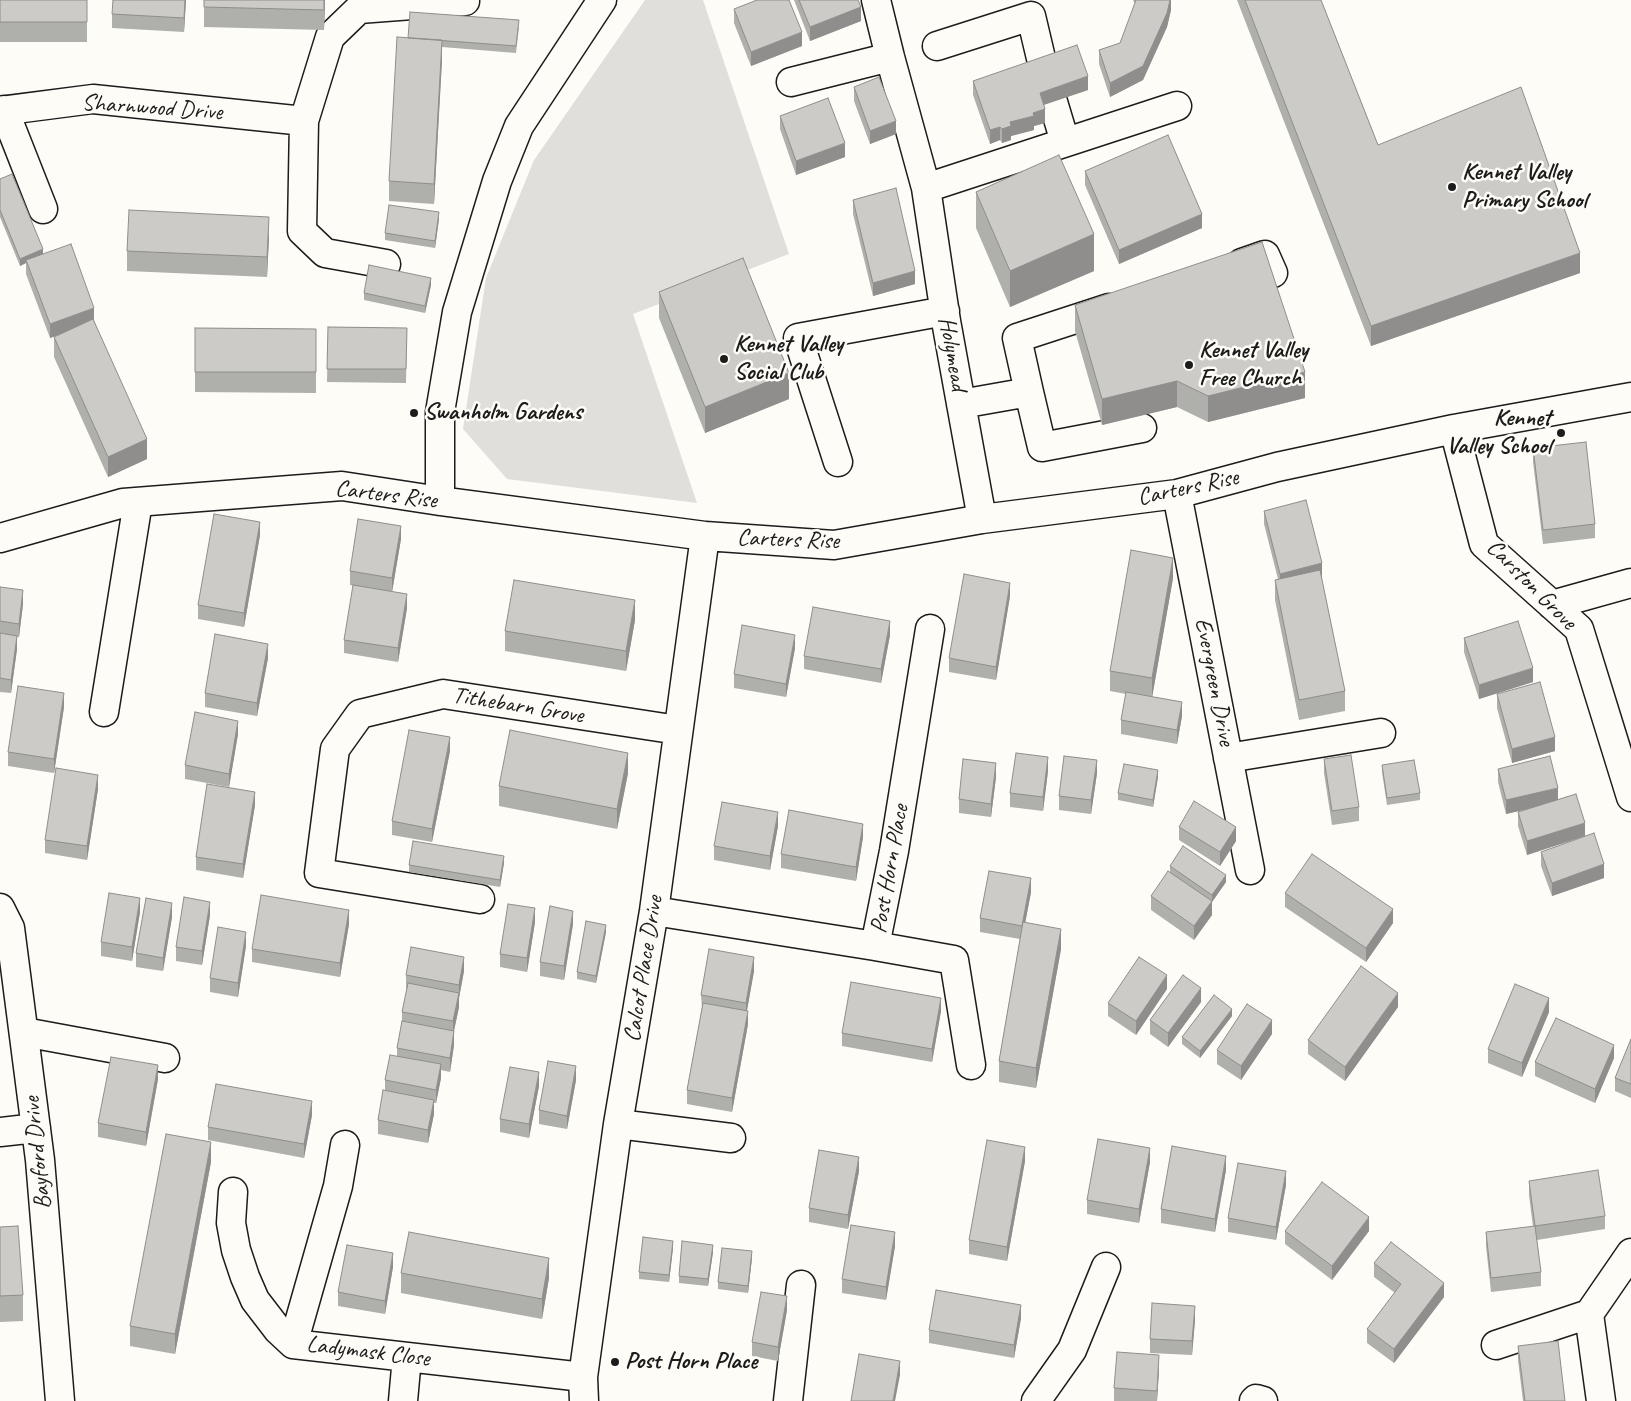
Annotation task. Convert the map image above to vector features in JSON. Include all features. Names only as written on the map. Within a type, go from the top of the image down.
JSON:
[{"type":"street","points":[[440,501],[440,412],[456,312],[497,181],[519,126],[602,0]]},
{"type":"street","name":"Holymead","points":[[876,0],[926,188],[945,311],[982,519]]},
{"type":"street","points":[[386,264],[325,253],[302,231],[304,121],[330,36],[359,9],[465,1]]},
{"type":"street","points":[[937,46],[1031,16],[1044,71]]},
{"type":"street","points":[[791,82],[890,57]]},
{"type":"street","name":"Sharnwood Drive","points":[[2,110],[94,99],[304,121]]},
{"type":"street","points":[[1053,102],[1066,142]]},
{"type":"street","points":[[926,188],[1177,106]]},
{"type":"street","points":[[2,110],[44,209]]},
{"type":"street","points":[[1219,270],[1265,255],[1273,273]]},
{"type":"street","points":[[1136,298],[1017,338],[1042,447],[1142,428]]},
{"type":"street","points":[[838,462],[798,338],[945,311]]},
{"type":"street","points":[[961,404],[1029,392]]},
{"type":"street","name":"Carters Rise","points":[[0,538],[123,503],[342,486],[705,536],[834,545],[982,519],[1178,494],[1276,468],[1454,429],[1631,397]]},
{"type":"street","name":"Carston Grove","points":[[1454,429],[1484,544],[1579,629],[1631,797]]},
{"type":"street","name":"Evergreen Drive","points":[[1178,494],[1250,870]]},
{"type":"street","points":[[104,712],[138,502]]},
{"type":"street","name":"Calcot Place Drive","points":[[584,1389],[618,1124],[654,911],[705,536]]},
{"type":"street","points":[[1552,605],[1631,583]]},
{"type":"street","name":"Post Horn Place","points":[[654,911],[875,946],[894,851],[930,629]]},
{"type":"street","name":"Tithebarn Grove","points":[[480,899],[319,874],[335,749],[360,714],[443,694],[678,730]]},
{"type":"street","points":[[1228,758],[1381,733]]},
{"type":"street","name":"Bayford Drive","points":[[0,908],[10,928],[36,1128],[60,1401]]},
{"type":"street","points":[[875,946],[954,960],[971,1065]]},
{"type":"street","points":[[24,1032],[165,1058]]},
{"type":"street","points":[[618,1124],[731,1138]]},
{"type":"street","points":[[0,1132],[36,1128]]},
{"type":"street","points":[[293,1344],[338,1186],[344,1145]]},
{"type":"street","name":"Ladymask Close","points":[[233,1192],[231,1223],[236,1250],[245,1277],[255,1300],[278,1330],[293,1344],[407,1357],[584,1389]]},
{"type":"street","points":[[1496,1345],[1589,1314],[1631,1253]]},
{"type":"street","points":[[1036,1401],[1072,1350],[1106,1267]]},
{"type":"street","points":[[788,1401],[801,1285]]},
{"type":"street","points":[[1589,1314],[1601,1401]]},
{"type":"street","points":[[403,1401],[407,1357]]},
{"type":"street","points":[[1254,1401],[1256,1399],[1263,1401]]},
{"type":"shaded area","points":[[645,0],[703,0],[789,254],[633,314],[697,503],[507,479],[463,429],[486,278],[534,160]]},
{"type":"building","points":[[0,0],[87,0],[87,22],[0,22]]},
{"type":"building","points":[[113,0],[185,0],[184,18],[112,14]]},
{"type":"building","points":[[204,0],[324,0],[324,10],[204,7]]},
{"type":"building","points":[[757,0],[789,0],[802,32],[751,52],[734,9]]},
{"type":"building","points":[[799,0],[858,0],[861,7],[810,27]]},
{"type":"building","points":[[1136,0],[1170,0],[1167,13],[1143,66],[1110,83],[1099,50],[1120,43]]},
{"type":"building","name":"Kennet Valley Primary School","points":[[1245,0],[1321,0],[1378,145],[1521,87],[1580,253],[1371,326]]},
{"type":"building","points":[[410,12],[519,20],[516,46],[408,38]]},
{"type":"building","points":[[397,37],[442,40],[434,184],[389,181]]},
{"type":"building","points":[[1077,45],[1088,76],[1040,93],[1045,109],[1033,113],[1034,116],[1010,122],[1011,126],[1002,129],[1000,127],[990,130],[973,81]]},
{"type":"building","points":[[879,77],[896,121],[870,131],[854,87]]},
{"type":"building","points":[[828,98],[845,143],[796,161],[780,116]]},
{"type":"building","points":[[1168,135],[1202,214],[1119,250],[1085,171]]},
{"type":"building","points":[[1059,155],[1094,234],[1010,271],[976,192]]},
{"type":"building","points":[[12,174],[43,249],[20,259],[0,210],[0,179]]},
{"type":"building","points":[[896,188],[915,271],[873,283],[853,200]]},
{"type":"building","points":[[389,205],[439,212],[435,241],[385,233]]},
{"type":"building","points":[[129,210],[269,217],[267,257],[127,251]]},
{"type":"building","name":"Kennet Valley Free Church","points":[[1262,242],[1305,372],[1208,396],[1177,381],[1102,399],[1075,305]]},
{"type":"building","points":[[71,244],[94,308],[50,324],[26,260]]},
{"type":"building","name":"Kennet Valley Social Club","points":[[743,258],[789,373],[705,407],[659,292]]},
{"type":"building","points":[[369,265],[431,278],[425,306],[364,293]]},
{"type":"building","points":[[93,319],[147,439],[108,457],[54,337]]},
{"type":"building","points":[[328,327],[407,328],[406,369],[327,369]]},
{"type":"building","points":[[195,328],[316,329],[316,372],[195,372]]},
{"type":"building","points":[[1586,442],[1595,524],[1543,530],[1533,448]]},
{"type":"building","points":[[1306,500],[1322,563],[1280,574],[1264,511]]},
{"type":"building","points":[[214,514],[260,522],[244,613],[198,605]]},
{"type":"building","points":[[358,519],[401,526],[392,578],[350,571]]},
{"type":"building","points":[[1131,550],[1173,558],[1152,678],[1110,671]]},
{"type":"building","points":[[1320,570],[1345,691],[1299,700],[1275,580]]},
{"type":"building","points":[[964,574],[1010,583],[996,667],[949,658]]},
{"type":"building","points":[[514,580],[635,600],[626,651],[505,631]]},
{"type":"building","points":[[353,585],[407,594],[398,648],[344,640]]},
{"type":"building","points":[[0,587],[23,590],[19,624],[0,621]]},
{"type":"building","points":[[813,607],[890,621],[881,669],[804,656]]},
{"type":"building","points":[[1518,621],[1533,668],[1479,685],[1464,638]]},
{"type":"building","points":[[742,625],[795,635],[786,684],[734,674]]},
{"type":"building","points":[[0,633],[17,636],[11,680],[0,678]]},
{"type":"building","points":[[215,634],[268,644],[257,703],[205,693]]},
{"type":"building","points":[[1540,682],[1555,737],[1512,749],[1497,694]]},
{"type":"building","points":[[18,686],[64,693],[54,759],[8,752]]},
{"type":"building","points":[[1126,692],[1182,702],[1177,730],[1121,720]]},
{"type":"building","points":[[195,712],[238,721],[229,774],[185,765]]},
{"type":"building","points":[[409,730],[450,737],[432,829],[392,821]]},
{"type":"building","points":[[510,730],[628,753],[617,809],[499,786]]},
{"type":"building","points":[[1016,753],[1048,757],[1043,797],[1010,793]]},
{"type":"building","points":[[1351,755],[1359,807],[1332,811],[1324,759]]},
{"type":"building","points":[[1064,756],[1097,760],[1091,800],[1059,796]]},
{"type":"building","points":[[1550,756],[1558,788],[1506,800],[1498,769]]},
{"type":"building","points":[[963,759],[996,763],[991,804],[959,799]]},
{"type":"building","points":[[1414,760],[1420,793],[1387,798],[1382,765]]},
{"type":"building","points":[[1124,764],[1158,770],[1153,800],[1118,793]]},
{"type":"building","points":[[56,768],[98,775],[87,846],[45,840]]},
{"type":"building","points":[[207,784],[255,792],[243,864],[196,857]]},
{"type":"building","points":[[1576,794],[1585,823],[1527,841],[1518,812]]},
{"type":"building","points":[[1194,801],[1236,827],[1220,852],[1179,827]]},
{"type":"building","points":[[722,802],[778,812],[770,856],[714,846]]},
{"type":"building","points":[[789,810],[863,824],[856,867],[781,854]]},
{"type":"building","points":[[1594,833],[1604,864],[1552,883],[1541,852]]},
{"type":"building","points":[[413,841],[504,856],[500,880],[409,865]]},
{"type":"building","points":[[1183,846],[1226,875],[1212,895],[1170,866]]},
{"type":"building","points":[[1312,854],[1393,909],[1366,948],[1285,893]]},
{"type":"building","points":[[989,871],[1031,878],[1022,926],[980,918]]},
{"type":"building","points":[[1168,871],[1212,901],[1194,926],[1151,896]]},
{"type":"building","points":[[109,893],[140,898],[132,947],[101,942]]},
{"type":"building","points":[[261,895],[349,910],[340,963],[252,949]]},
{"type":"building","points":[[184,897],[210,902],[202,951],[176,947]]},
{"type":"building","points":[[146,898],[172,903],[163,958],[136,953]]},
{"type":"building","points":[[508,904],[535,908],[527,958],[500,954]]},
{"type":"building","points":[[550,906],[573,911],[564,966],[540,962]]},
{"type":"building","points":[[586,921],[606,925],[596,976],[577,972]]},
{"type":"building","points":[[1023,922],[1061,929],[1036,1068],[999,1061]]},
{"type":"building","points":[[218,927],[246,932],[238,983],[210,978]]},
{"type":"building","points":[[411,947],[464,957],[459,985],[406,975]]},
{"type":"building","points":[[709,949],[754,957],[746,1003],[701,995]]},
{"type":"building","points":[[1139,957],[1167,975],[1136,1021],[1108,1003]]},
{"type":"building","points":[[1361,966],[1398,993],[1345,1067],[1308,1040]]},
{"type":"building","points":[[1183,975],[1201,988],[1168,1033],[1150,1020]]},
{"type":"building","points":[[851,982],[941,998],[932,1049],[842,1033]]},
{"type":"building","points":[[408,983],[459,993],[453,1021],[402,1012]]},
{"type":"building","points":[[1515,984],[1549,998],[1522,1063],[1488,1049]]},
{"type":"building","points":[[1214,995],[1232,1009],[1200,1051],[1182,1037]]},
{"type":"building","points":[[703,1003],[748,1011],[732,1098],[687,1090]]},
{"type":"building","points":[[1247,1004],[1272,1020],[1241,1066],[1217,1050]]},
{"type":"building","points":[[1556,1018],[1614,1045],[1595,1089],[1535,1062]]},
{"type":"building","points":[[402,1021],[454,1031],[450,1058],[397,1048]]},
{"type":"building","points":[[1631,1039],[1631,1084],[1615,1078]]},
{"type":"building","points":[[390,1055],[441,1064],[436,1090],[385,1080]]},
{"type":"building","points":[[111,1057],[158,1065],[146,1132],[98,1123]]},
{"type":"building","points":[[548,1061],[576,1066],[567,1116],[539,1110]]},
{"type":"building","points":[[510,1067],[539,1072],[529,1124],[500,1119]]},
{"type":"building","points":[[216,1084],[312,1101],[304,1144],[208,1127]]},
{"type":"building","points":[[383,1090],[434,1100],[428,1130],[378,1120]]},
{"type":"building","points":[[166,1134],[211,1142],[175,1334],[130,1326]]},
{"type":"building","points":[[1098,1139],[1150,1148],[1139,1209],[1087,1200]]},
{"type":"building","points":[[987,1140],[1025,1147],[1007,1247],[969,1240]]},
{"type":"building","points":[[1172,1146],[1226,1156],[1215,1219],[1161,1209]]},
{"type":"building","points":[[819,1150],[859,1157],[848,1215],[809,1208]]},
{"type":"building","points":[[1238,1163],[1286,1171],[1276,1227],[1228,1218]]},
{"type":"building","points":[[1598,1170],[1605,1216],[1535,1226],[1529,1181]]},
{"type":"building","points":[[1322,1182],[1369,1217],[1332,1266],[1285,1231]]},
{"type":"building","points":[[851,1225],[895,1232],[886,1287],[842,1279]]},
{"type":"building","points":[[18,1226],[23,1295],[0,1296],[0,1227]]},
{"type":"building","points":[[1535,1226],[1541,1272],[1491,1278],[1486,1232]]},
{"type":"building","points":[[409,1232],[549,1258],[542,1299],[401,1273]]},
{"type":"building","points":[[643,1237],[673,1241],[669,1275],[639,1272]]},
{"type":"building","points":[[682,1241],[713,1245],[708,1279],[679,1276]]},
{"type":"building","points":[[1391,1242],[1444,1283],[1394,1349],[1367,1329],[1401,1284],[1374,1263]]},
{"type":"building","points":[[347,1245],[393,1253],[385,1301],[338,1292]]},
{"type":"building","points":[[722,1248],[752,1251],[748,1286],[718,1282]]},
{"type":"building","points":[[936,1290],[1021,1305],[1014,1345],[929,1330]]},
{"type":"building","points":[[761,1292],[787,1296],[778,1347],[752,1342]]},
{"type":"building","points":[[1152,1303],[1195,1306],[1192,1341],[1150,1339]]},
{"type":"building","points":[[1558,1341],[1565,1401],[1525,1401],[1518,1346]]},
{"type":"building","points":[[1117,1352],[1159,1355],[1157,1391],[1114,1388]]},
{"type":"building","points":[[859,1354],[900,1361],[893,1401],[851,1401]]},
{"type":"place","name":"Kennet Valley Primary School","points":[[1452,187]]},
{"type":"place","name":"Kennet Valley Social Club","points":[[724,359]]},
{"type":"place","name":"Kennet Valley Free Church","points":[[1189,365]]},
{"type":"place","name":"Swanholm Gardens","points":[[414,413]]},
{"type":"place","name":"Kennet Valley School","points":[[1561,433]]},
{"type":"place","name":"Post Horn Place","points":[[615,1362]]}]
